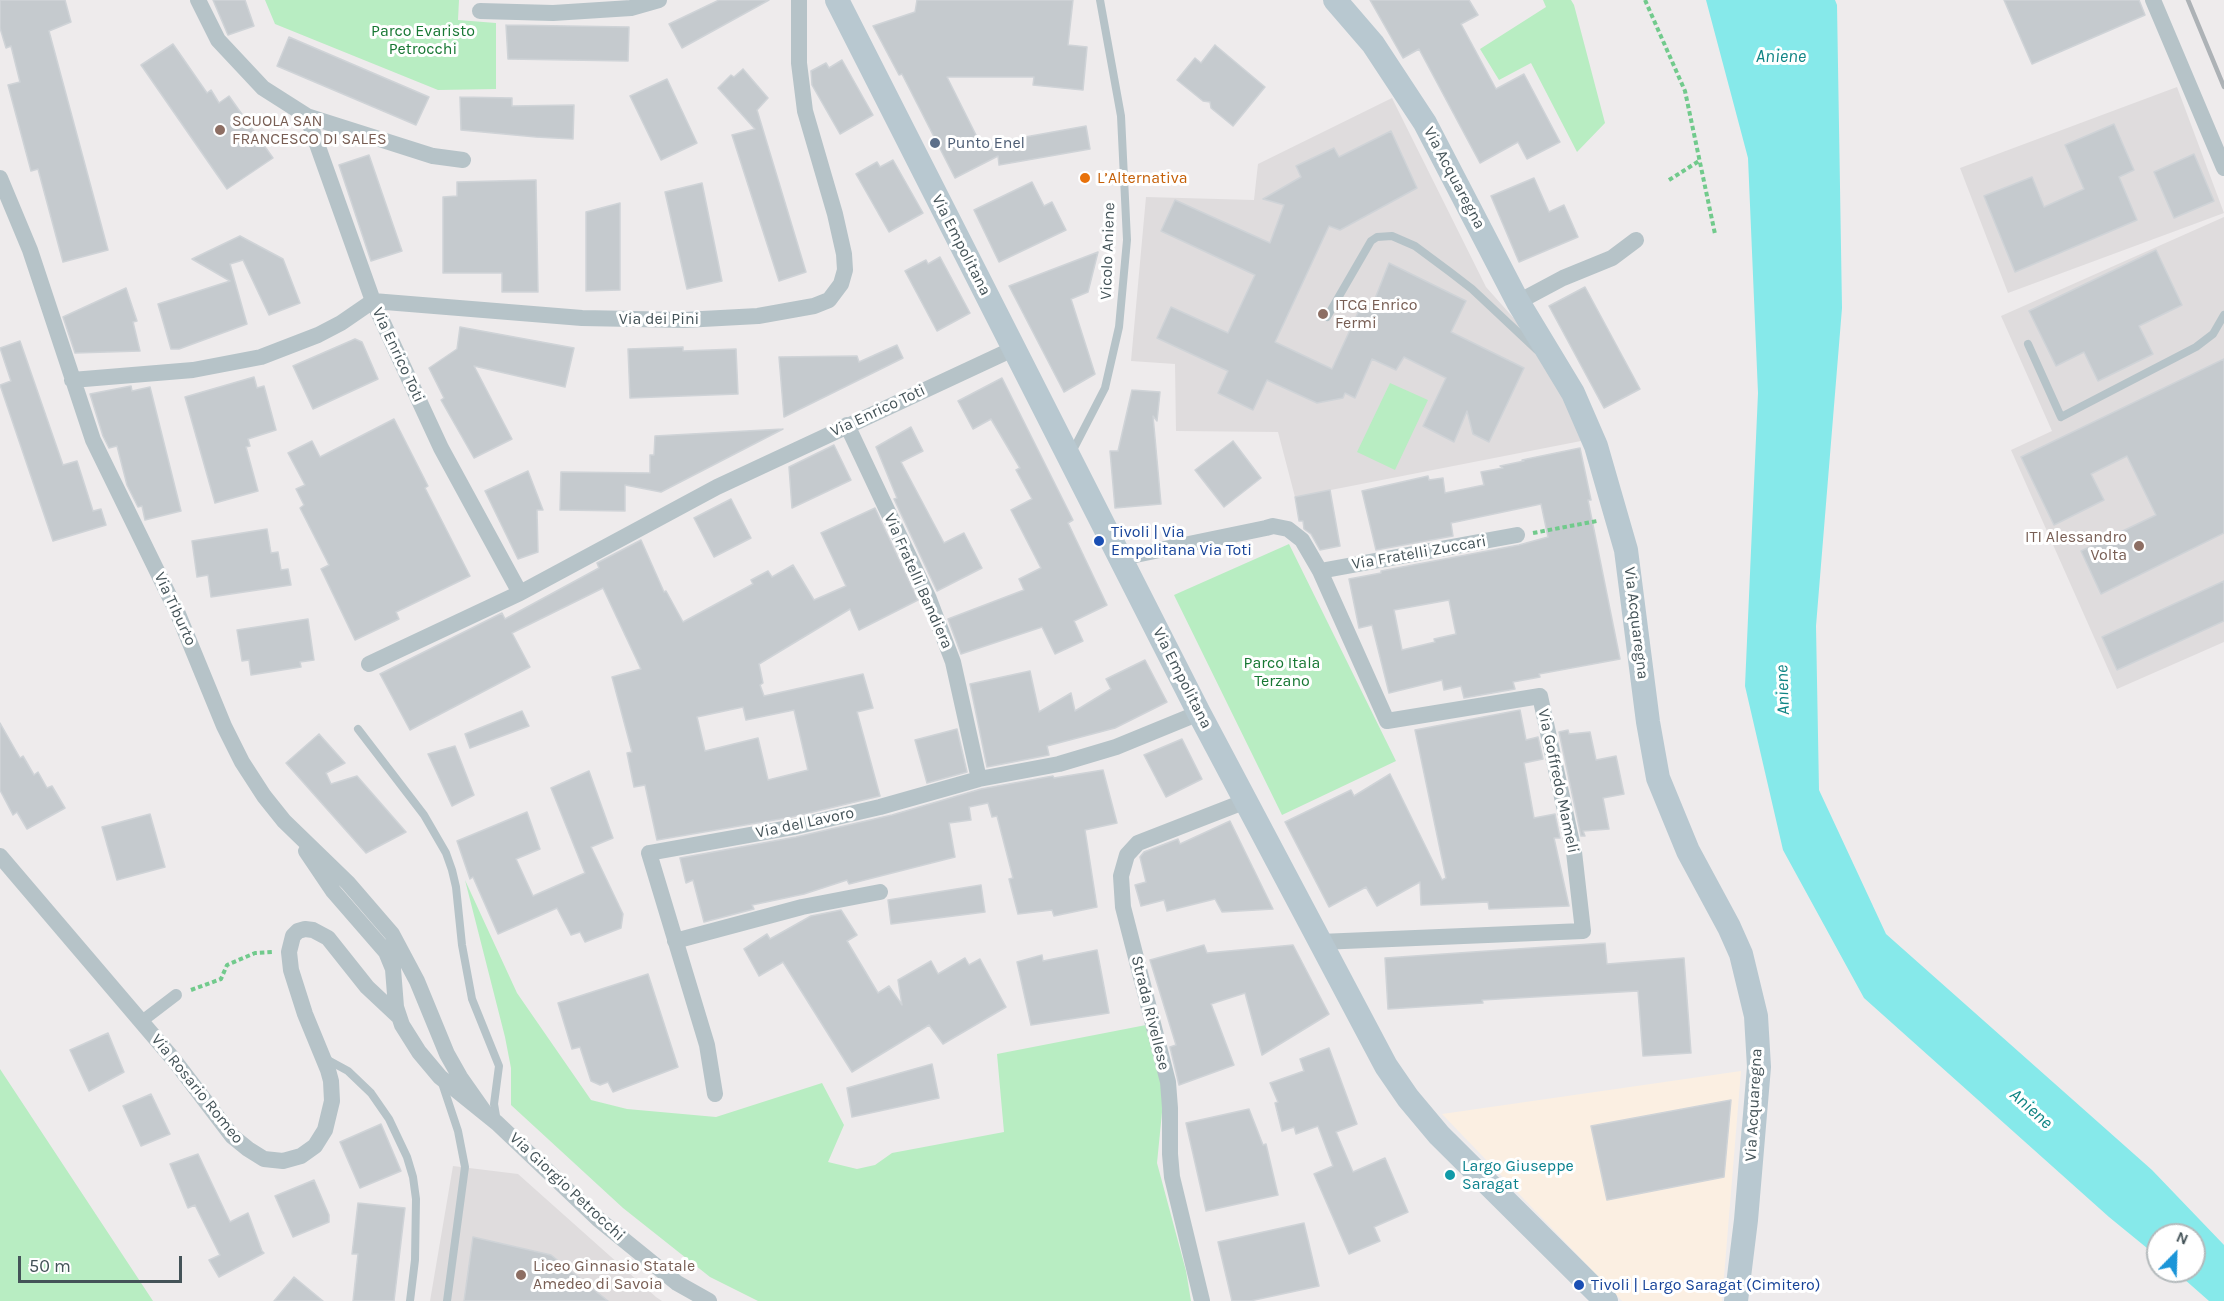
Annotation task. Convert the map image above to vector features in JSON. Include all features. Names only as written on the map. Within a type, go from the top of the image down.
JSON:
[{"type":"main road","name":"Via Empolitana","points":[[837,0],[1199,713],[1371,1040],[1408,1098],[1449,1145],[1606,1301]]},
{"type":"main road","name":"Via Acquaregna","points":[[1335,0],[1373,44],[1421,116],[1518,302],[1557,364],[1587,420],[1617,518],[1629,569],[1648,722],[1658,778],[1688,851],[1741,954],[1756,1016],[1759,1067],[1746,1220],[1736,1301]]},
{"type":"street","points":[[198,0],[218,40],[225,48],[263,88],[307,116],[433,156],[463,160]]},
{"type":"street","points":[[480,11],[564,12],[631,8],[659,0]]},
{"type":"street","name":"Via dei Pini","points":[[373,301],[582,318],[684,320],[758,316],[814,306],[829,300],[841,284],[844,254],[835,214],[805,111],[799,63],[799,0]]},
{"type":"street","points":[[2153,0],[2224,168]]},
{"type":"street","points":[[307,116],[373,301]]},
{"type":"street","name":"Via Tiburto","points":[[0,178],[33,258],[72,380],[101,459],[178,614],[232,744],[264,796],[297,836],[348,883],[386,926],[407,959],[424,996]]},
{"type":"street","points":[[1518,302],[1563,278],[1612,258],[1636,240]]},
{"type":"street","name":"Via Enrico Toti","points":[[72,380],[168,373],[254,358],[318,335],[373,301],[441,448],[520,593]]},
{"type":"street","name":"Via Enrico Toti","points":[[369,664],[520,593],[717,487],[1013,349]]},
{"type":"street","name":"Via Fratelli Bandiera","points":[[847,425],[929,599],[953,662],[979,779]]},
{"type":"street","name":"Via Goffredo Mameli","points":[[1121,558],[1273,526],[1288,529],[1302,540],[1320,571],[1387,721],[1540,696],[1574,852],[1583,931],[1320,942]]},
{"type":"street","name":"Via Fratelli Zuccari","points":[[1320,571],[1518,536]]},
{"type":"street","name":"Via del Lavoro","points":[[715,1094],[709,1055],[649,852],[794,827],[880,807],[979,779],[1059,764],[1116,747],[1199,713]]},
{"type":"street","name":"Strada Rivellese","points":[[1202,1301],[1172,1178],[1168,1082],[1122,907],[1121,876],[1127,855],[1138,843],[1246,801]]},
{"type":"street","points":[[297,836],[328,885],[386,952],[393,969],[399,1017]]},
{"type":"street","name":"Via Rosario Romeo","points":[[0,856],[142,1021],[232,1136],[264,1159],[283,1161],[301,1156],[315,1146],[321,1138],[331,1110],[333,1091],[323,1057],[301,1003],[291,970],[289,951]]},
{"type":"street","points":[[675,941],[802,907],[880,892]]},
{"type":"street","points":[[289,951],[290,942],[298,931],[305,929],[321,933],[328,938],[367,987],[399,1017]]},
{"type":"street","points":[[142,1021],[176,995]]},
{"type":"street","points":[[396,998],[424,996]]},
{"type":"street","name":"Via Giorgio Petrocchi","points":[[424,996],[440,1039],[460,1077],[492,1118]]},
{"type":"street","name":"Via Giorgio Petrocchi","points":[[399,1017],[414,1045],[440,1077],[492,1118],[598,1219],[677,1283],[709,1301]]},
{"type":"street","points":[[414,1045],[440,1039]]},
{"type":"lane","name":"Vicolo Aniene","points":[[1069,458],[1106,388],[1119,327],[1126,240],[1121,116],[1100,0]]},
{"type":"lane","points":[[1327,317],[1371,241],[1377,237],[1392,236],[1415,246],[1472,289],[1522,338],[1557,364]]},
{"type":"lane","points":[[2028,344],[2061,417],[2196,347],[2212,334],[2224,315]]},
{"type":"lane","points":[[358,729],[424,815],[446,853],[452,870],[472,999],[499,1066],[492,1118]]},
{"type":"lane","points":[[323,1057],[348,1071],[371,1093],[389,1119],[407,1157],[416,1199],[415,1260],[410,1301]]},
{"type":"lane","points":[[440,1077],[458,1131],[465,1167],[447,1301]]},
{"type":"path","points":[[1645,0],[1685,91],[1715,234]]},
{"type":"path","points":[[1670,180],[1700,161]]},
{"type":"path","points":[[1518,536],[1617,518]]},
{"type":"path","points":[[176,995],[221,979],[227,965],[255,953],[289,951]]},
{"type":"shaded area","points":[[2177,87],[2224,213],[2008,293],[1960,168]]},
{"type":"shaded area","name":"ITCG Enrico Fermi","points":[[1392,98],[1486,287],[1534,341],[1567,396],[1581,441],[1295,497],[1278,432],[1176,431],[1175,364],[1131,361],[1146,197],[1254,200],[1258,164]]},
{"type":"shaded area","name":"ITI Alessandro Volta","points":[[2224,217],[2224,642],[2117,689],[2011,450],[2052,431],[2001,316]]},
{"type":"shaded area","points":[[1741,1071],[1722,1301],[1622,1301],[1442,1114]]},
{"type":"shaded area","points":[[453,1166],[518,1174],[662,1301],[430,1301]]},
{"type":"green space","name":"Parco Evaristo Petrocchi","points":[[265,0],[459,0],[458,20],[496,23],[496,89],[438,90],[275,24]]},
{"type":"green space","points":[[1543,0],[1571,0],[1574,5],[1605,123],[1577,152],[1531,63],[1499,80],[1480,49],[1546,7]]},
{"type":"green space","points":[[1390,383],[1428,400],[1395,470],[1357,452]]},
{"type":"green space","name":"Parco Itala Terzano","points":[[1289,544],[1396,761],[1282,815],[1174,595]]},
{"type":"green space","points":[[465,880],[517,993],[591,1100],[627,1109],[716,1117],[822,1083],[844,1125],[828,1162],[857,1169],[875,1165],[892,1153],[1004,1132],[997,1054],[1146,1025],[1164,1092],[1157,1163],[1186,1271],[1191,1301],[758,1301],[710,1277],[623,1208],[511,1105],[511,1068],[505,1037]]},
{"type":"green space","points":[[0,1069],[153,1301],[0,1301]]},
{"type":"water","name":"Aniene","points":[[1706,0],[1835,0],[1837,5],[1842,308],[1816,626],[1819,790],[1886,934],[2152,1170],[2203,1223],[2146,1223],[2146,1247],[2109,1217],[1864,998],[1783,850],[1745,686],[1758,393],[1748,158]]},
{"type":"water","name":"Aniene","points":[[2206,1226],[2224,1245],[2224,1301],[2209,1301],[2189,1283],[2206,1283]]},
{"type":"building","points":[[0,0],[65,0],[71,22],[49,31],[108,250],[63,262],[38,169],[31,171],[8,85],[20,82],[11,46],[6,48],[0,28]]},
{"type":"building","points":[[213,0],[245,0],[254,26],[228,35]]},
{"type":"building","points":[[719,0],[769,0],[682,48],[669,24]]},
{"type":"building","points":[[917,0],[1073,0],[1068,45],[1087,47],[1083,90],[1033,85],[1034,77],[947,77],[981,145],[1086,126],[1090,149],[999,165],[998,156],[955,178],[902,74],[899,75],[873,26],[915,12]]},
{"type":"building","points":[[1370,0],[1469,0],[1478,15],[1461,24],[1496,89],[1524,74],[1560,142],[1527,159],[1518,142],[1480,163],[1419,49],[1403,58]]},
{"type":"building","points":[[2004,0],[2139,0],[2145,15],[2032,64]]},
{"type":"building","points":[[506,25],[629,27],[628,61],[508,59]]},
{"type":"building","points":[[289,37],[429,97],[416,125],[277,66]]},
{"type":"building","name":"SCUOLA SAN FRANCESCO DI SALES","points":[[173,44],[207,93],[211,90],[219,103],[229,96],[273,158],[227,189],[141,65]]},
{"type":"building","points":[[1215,45],[1265,87],[1233,126],[1211,108],[1210,102],[1203,101],[1177,80],[1195,58],[1201,63]]},
{"type":"building","points":[[842,60],[873,115],[840,134],[812,85],[811,71],[826,63],[829,68]]},
{"type":"building","points":[[743,69],[768,98],[757,110],[806,272],[779,281],[732,135],[755,129],[718,88],[731,75],[734,77]]},
{"type":"building","points":[[667,79],[697,143],[661,160],[630,96]]},
{"type":"building","points":[[460,97],[512,98],[512,106],[574,105],[573,139],[461,130]]},
{"type":"building","points":[[2114,124],[2134,170],[2119,177],[2137,220],[2015,272],[1984,196],[2032,177],[2044,207],[2084,189],[2065,145]]},
{"type":"building","points":[[1391,131],[1417,188],[1340,230],[1329,226],[1275,342],[1332,369],[1362,304],[1371,309],[1389,263],[1466,301],[1451,332],[1524,368],[1489,442],[1473,434],[1467,411],[1454,442],[1423,426],[1446,378],[1404,357],[1396,370],[1372,359],[1355,398],[1345,393],[1343,398],[1317,403],[1267,380],[1253,410],[1218,393],[1228,371],[1157,338],[1171,307],[1228,333],[1255,275],[1161,231],[1175,200],[1270,243],[1284,205],[1263,199],[1301,177],[1296,166],[1334,148],[1339,157]]},
{"type":"building","points":[[2194,154],[2214,201],[2174,218],[2154,172]]},
{"type":"building","points":[[369,155],[402,251],[371,261],[339,165]]},
{"type":"building","points":[[893,160],[923,213],[889,232],[856,174],[877,162],[880,167]]},
{"type":"building","points":[[1534,178],[1549,212],[1564,205],[1578,237],[1519,262],[1491,196]]},
{"type":"building","points":[[536,180],[538,292],[502,292],[502,273],[443,273],[443,197],[457,196],[457,182]]},
{"type":"building","points":[[1032,182],[1044,206],[1052,202],[1066,230],[999,262],[974,210]]},
{"type":"building","points":[[702,183],[722,281],[687,289],[665,192]]},
{"type":"building","points":[[620,203],[620,290],[586,291],[586,212]]},
{"type":"building","points":[[240,236],[283,259],[300,303],[269,315],[243,260],[230,264],[247,324],[179,349],[171,349],[158,304],[230,281],[192,259]]},
{"type":"building","points":[[2156,250],[2182,305],[2139,326],[2153,354],[2098,381],[2084,352],[2056,366],[2029,311]]},
{"type":"building","points":[[1098,252],[1088,292],[1071,299],[1095,374],[1064,392],[1009,286]]},
{"type":"building","points":[[940,257],[970,313],[937,331],[905,271],[926,260],[928,264]]},
{"type":"building","points":[[1585,287],[1640,389],[1604,408],[1549,306]]},
{"type":"building","points":[[126,288],[137,321],[133,322],[140,351],[75,353],[63,317]]},
{"type":"building","points":[[460,327],[574,348],[565,387],[474,366],[512,439],[474,458],[441,400],[444,398],[429,368],[457,349]]},
{"type":"building","points":[[355,339],[362,342],[378,379],[313,409],[293,366]]},
{"type":"building","points":[[20,341],[63,465],[77,461],[93,511],[101,509],[106,525],[53,541],[0,385],[11,381],[0,348]]},
{"type":"building","points":[[897,345],[903,358],[784,417],[779,357],[857,356],[859,362]]},
{"type":"building","points":[[683,347],[683,351],[736,349],[738,394],[630,398],[628,349]]},
{"type":"building","points":[[2224,359],[2224,533],[2101,594],[2081,551],[2156,515],[2127,456],[2091,474],[2104,500],[2054,525],[2021,457]]},
{"type":"building","points":[[254,377],[257,388],[264,386],[276,430],[248,439],[250,446],[246,447],[258,491],[215,503],[185,397]]},
{"type":"building","points":[[1002,378],[1073,520],[1068,523],[1107,605],[1074,621],[1083,641],[1055,654],[1042,627],[961,654],[948,619],[1024,590],[1019,579],[1041,568],[1011,510],[1032,499],[1016,470],[1020,468],[991,419],[973,429],[958,401]]},
{"type":"building","points":[[131,386],[132,391],[150,387],[181,511],[145,520],[142,506],[138,507],[127,485],[117,446],[109,448],[103,436],[90,394]]},
{"type":"building","points":[[1132,390],[1160,392],[1157,421],[1153,416],[1161,504],[1115,508],[1110,451],[1118,451]]},
{"type":"building","points":[[394,419],[428,486],[425,488],[470,576],[396,612],[399,619],[355,640],[321,569],[329,565],[300,508],[304,505],[296,489],[305,485],[288,453],[312,441],[320,457]]},
{"type":"building","points":[[911,427],[923,451],[901,462],[944,543],[964,533],[982,568],[937,591],[894,499],[897,498],[876,447]]},
{"type":"building","points":[[783,429],[661,492],[625,485],[625,511],[560,510],[561,472],[650,473],[650,455],[654,455],[655,436]]},
{"type":"building","points":[[1233,441],[1261,478],[1224,507],[1195,470]]},
{"type":"building","points":[[834,445],[851,480],[792,508],[789,467]]},
{"type":"building","points":[[1580,448],[1591,500],[1588,500],[1620,659],[1539,674],[1540,677],[1513,682],[1515,689],[1464,698],[1461,686],[1444,690],[1442,680],[1389,693],[1372,625],[1359,628],[1349,579],[1519,545],[1548,537],[1541,504],[1451,523],[1453,536],[1376,550],[1362,491],[1428,476],[1429,480],[1443,478],[1445,493],[1484,485],[1481,472],[1503,468],[1500,466],[1524,461],[1522,460]],"holes":[[[1449,600],[1456,634],[1402,650],[1394,610]]]},
{"type":"building","points":[[528,471],[543,510],[537,510],[538,552],[518,559],[485,491]]},
{"type":"building","points":[[1330,490],[1340,546],[1320,550],[1311,534],[1304,529],[1303,521],[1299,521],[1295,497]]},
{"type":"building","points":[[731,499],[751,538],[714,557],[694,518]]},
{"type":"building","points":[[875,508],[918,600],[859,630],[850,609],[759,664],[763,683],[760,685],[764,696],[863,674],[873,708],[857,712],[880,796],[792,817],[657,840],[645,785],[634,787],[627,753],[632,752],[612,677],[641,669],[603,588],[512,633],[530,667],[410,730],[380,674],[502,613],[505,619],[599,568],[597,563],[641,540],[664,592],[666,591],[683,622],[753,584],[751,580],[768,571],[772,577],[793,565],[814,600],[846,586],[821,533]],"holes":[[[743,707],[746,720],[794,710],[808,770],[768,780],[758,738],[705,751],[697,717]]]},
{"type":"building","points":[[267,529],[271,553],[278,552],[281,570],[288,569],[291,585],[211,597],[208,575],[197,577],[192,541]]},
{"type":"building","points":[[2224,581],[2224,621],[2117,670],[2102,637]]},
{"type":"building","points":[[308,619],[314,660],[300,662],[301,667],[251,675],[249,660],[242,661],[237,630]]},
{"type":"building","points":[[1145,660],[1167,702],[1115,728],[1047,746],[1049,755],[987,767],[970,684],[1030,671],[1039,712],[1071,693],[1075,711],[1111,689],[1106,679]]},
{"type":"building","points":[[1520,710],[1526,740],[1538,737],[1543,759],[1524,763],[1534,818],[1555,814],[1560,838],[1554,838],[1569,906],[1489,909],[1488,902],[1421,905],[1420,882],[1377,906],[1366,887],[1329,907],[1285,822],[1351,790],[1354,796],[1390,774],[1442,880],[1446,878],[1415,730]]},
{"type":"building","points":[[522,711],[529,726],[470,748],[465,734]]},
{"type":"building","points":[[0,723],[20,758],[23,756],[34,775],[38,772],[47,788],[52,786],[65,808],[27,829],[17,812],[13,815],[0,790]]},
{"type":"building","points":[[957,729],[967,772],[927,783],[915,740]]},
{"type":"building","points":[[1568,730],[1569,734],[1590,732],[1596,760],[1616,756],[1624,794],[1603,798],[1609,829],[1583,831],[1585,836],[1581,836],[1559,732]]},
{"type":"building","points":[[319,734],[345,763],[326,773],[331,784],[357,776],[406,832],[366,853],[286,763]]},
{"type":"building","points":[[1182,739],[1202,779],[1166,797],[1144,755]]},
{"type":"building","points":[[455,746],[474,795],[452,806],[428,754]]},
{"type":"building","points":[[1103,770],[1117,823],[1085,830],[1097,907],[1054,916],[1052,910],[1018,914],[1009,879],[1013,878],[997,816],[992,817],[988,803],[969,807],[971,820],[949,823],[955,857],[849,884],[847,880],[804,894],[752,905],[754,909],[704,922],[693,880],[686,883],[680,858],[796,837],[892,815],[981,789]]},
{"type":"building","points":[[589,771],[613,838],[591,847],[623,914],[621,928],[585,942],[580,932],[571,935],[557,908],[498,934],[473,877],[470,879],[457,841],[527,812],[540,849],[516,859],[533,896],[585,873],[551,788]]},
{"type":"building","points":[[150,814],[165,867],[117,880],[102,827]]},
{"type":"building","points":[[1230,821],[1273,909],[1222,912],[1215,899],[1167,911],[1164,900],[1141,906],[1135,885],[1146,882],[1140,857],[1144,852],[1178,839],[1180,844]]},
{"type":"building","points":[[981,885],[985,912],[891,924],[888,900]]},
{"type":"building","points":[[841,910],[857,935],[847,941],[878,993],[889,986],[902,1005],[898,980],[931,961],[938,974],[965,958],[969,965],[980,959],[1006,1007],[943,1044],[929,1025],[852,1072],[783,962],[759,976],[744,949],[767,934],[770,939],[811,916]]},
{"type":"building","points":[[1605,943],[1607,964],[1684,958],[1691,1053],[1643,1056],[1638,991],[1482,1000],[1483,1003],[1388,1009],[1385,958]]},
{"type":"building","points":[[1204,945],[1207,953],[1293,945],[1329,1014],[1262,1055],[1245,993],[1211,1004],[1234,1065],[1179,1085],[1170,1047],[1176,1045],[1150,960]]},
{"type":"building","points":[[1097,950],[1109,1013],[1031,1025],[1017,962],[1042,955],[1043,961]]},
{"type":"building","points":[[648,974],[678,1067],[613,1092],[608,1082],[600,1085],[591,1081],[580,1047],[572,1049],[558,1003]]},
{"type":"building","points":[[108,1033],[124,1072],[89,1091],[70,1050]]},
{"type":"building","points":[[1329,1048],[1357,1124],[1336,1132],[1353,1172],[1385,1158],[1408,1212],[1374,1227],[1380,1241],[1349,1254],[1314,1174],[1333,1166],[1318,1126],[1296,1134],[1294,1127],[1282,1131],[1275,1103],[1278,1102],[1270,1083],[1304,1071],[1300,1059]]},
{"type":"building","points":[[932,1064],[939,1098],[852,1117],[847,1088]]},
{"type":"building","points":[[151,1094],[170,1134],[141,1146],[123,1106]]},
{"type":"building","points":[[1731,1100],[1724,1177],[1607,1200],[1591,1126]]},
{"type":"building","points":[[1249,1109],[1263,1145],[1266,1144],[1278,1195],[1206,1211],[1186,1123]]},
{"type":"building","points":[[381,1124],[401,1171],[360,1188],[340,1142]]},
{"type":"building","points":[[198,1154],[230,1222],[248,1213],[264,1253],[219,1277],[209,1260],[220,1255],[195,1205],[188,1208],[170,1164]]},
{"type":"building","points":[[314,1180],[329,1215],[329,1222],[293,1237],[275,1196]]},
{"type":"building","points":[[358,1203],[405,1208],[394,1301],[353,1301],[358,1254],[352,1254]]},
{"type":"building","points":[[1304,1223],[1319,1286],[1250,1301],[1232,1301],[1218,1242]]},
{"type":"building","name":"Liceo Ginnasio Statale Amedeo di Savoia","points":[[473,1237],[551,1255],[608,1301],[464,1301]]},
{"type":"building","points":[[294,1277],[323,1301],[274,1301]]},
{"type":"railway","points":[[2188,0],[2224,87]]},
{"type":"place","name":"SCUOLA SAN FRANCESCO DI SALES","points":[[220,130]]},
{"type":"place","name":"Punto Enel","points":[[935,143]]},
{"type":"place","name":"L’Alternativa","points":[[1085,178]]},
{"type":"place","name":"ITCG Enrico Fermi","points":[[1323,314]]},
{"type":"place","name":"Tivoli | Via Empolitana Via Toti","points":[[1099,541]]},
{"type":"place","name":"ITI Alessandro Volta","points":[[2139,546]]},
{"type":"place","name":"Largo Giuseppe Saragat","points":[[1450,1175]]},
{"type":"place","name":"Liceo Ginnasio Statale Amedeo di Savoia","points":[[521,1275]]},
{"type":"place","name":"Tivoli | Largo Saragat (Cimitero)","points":[[1579,1285]]}]
